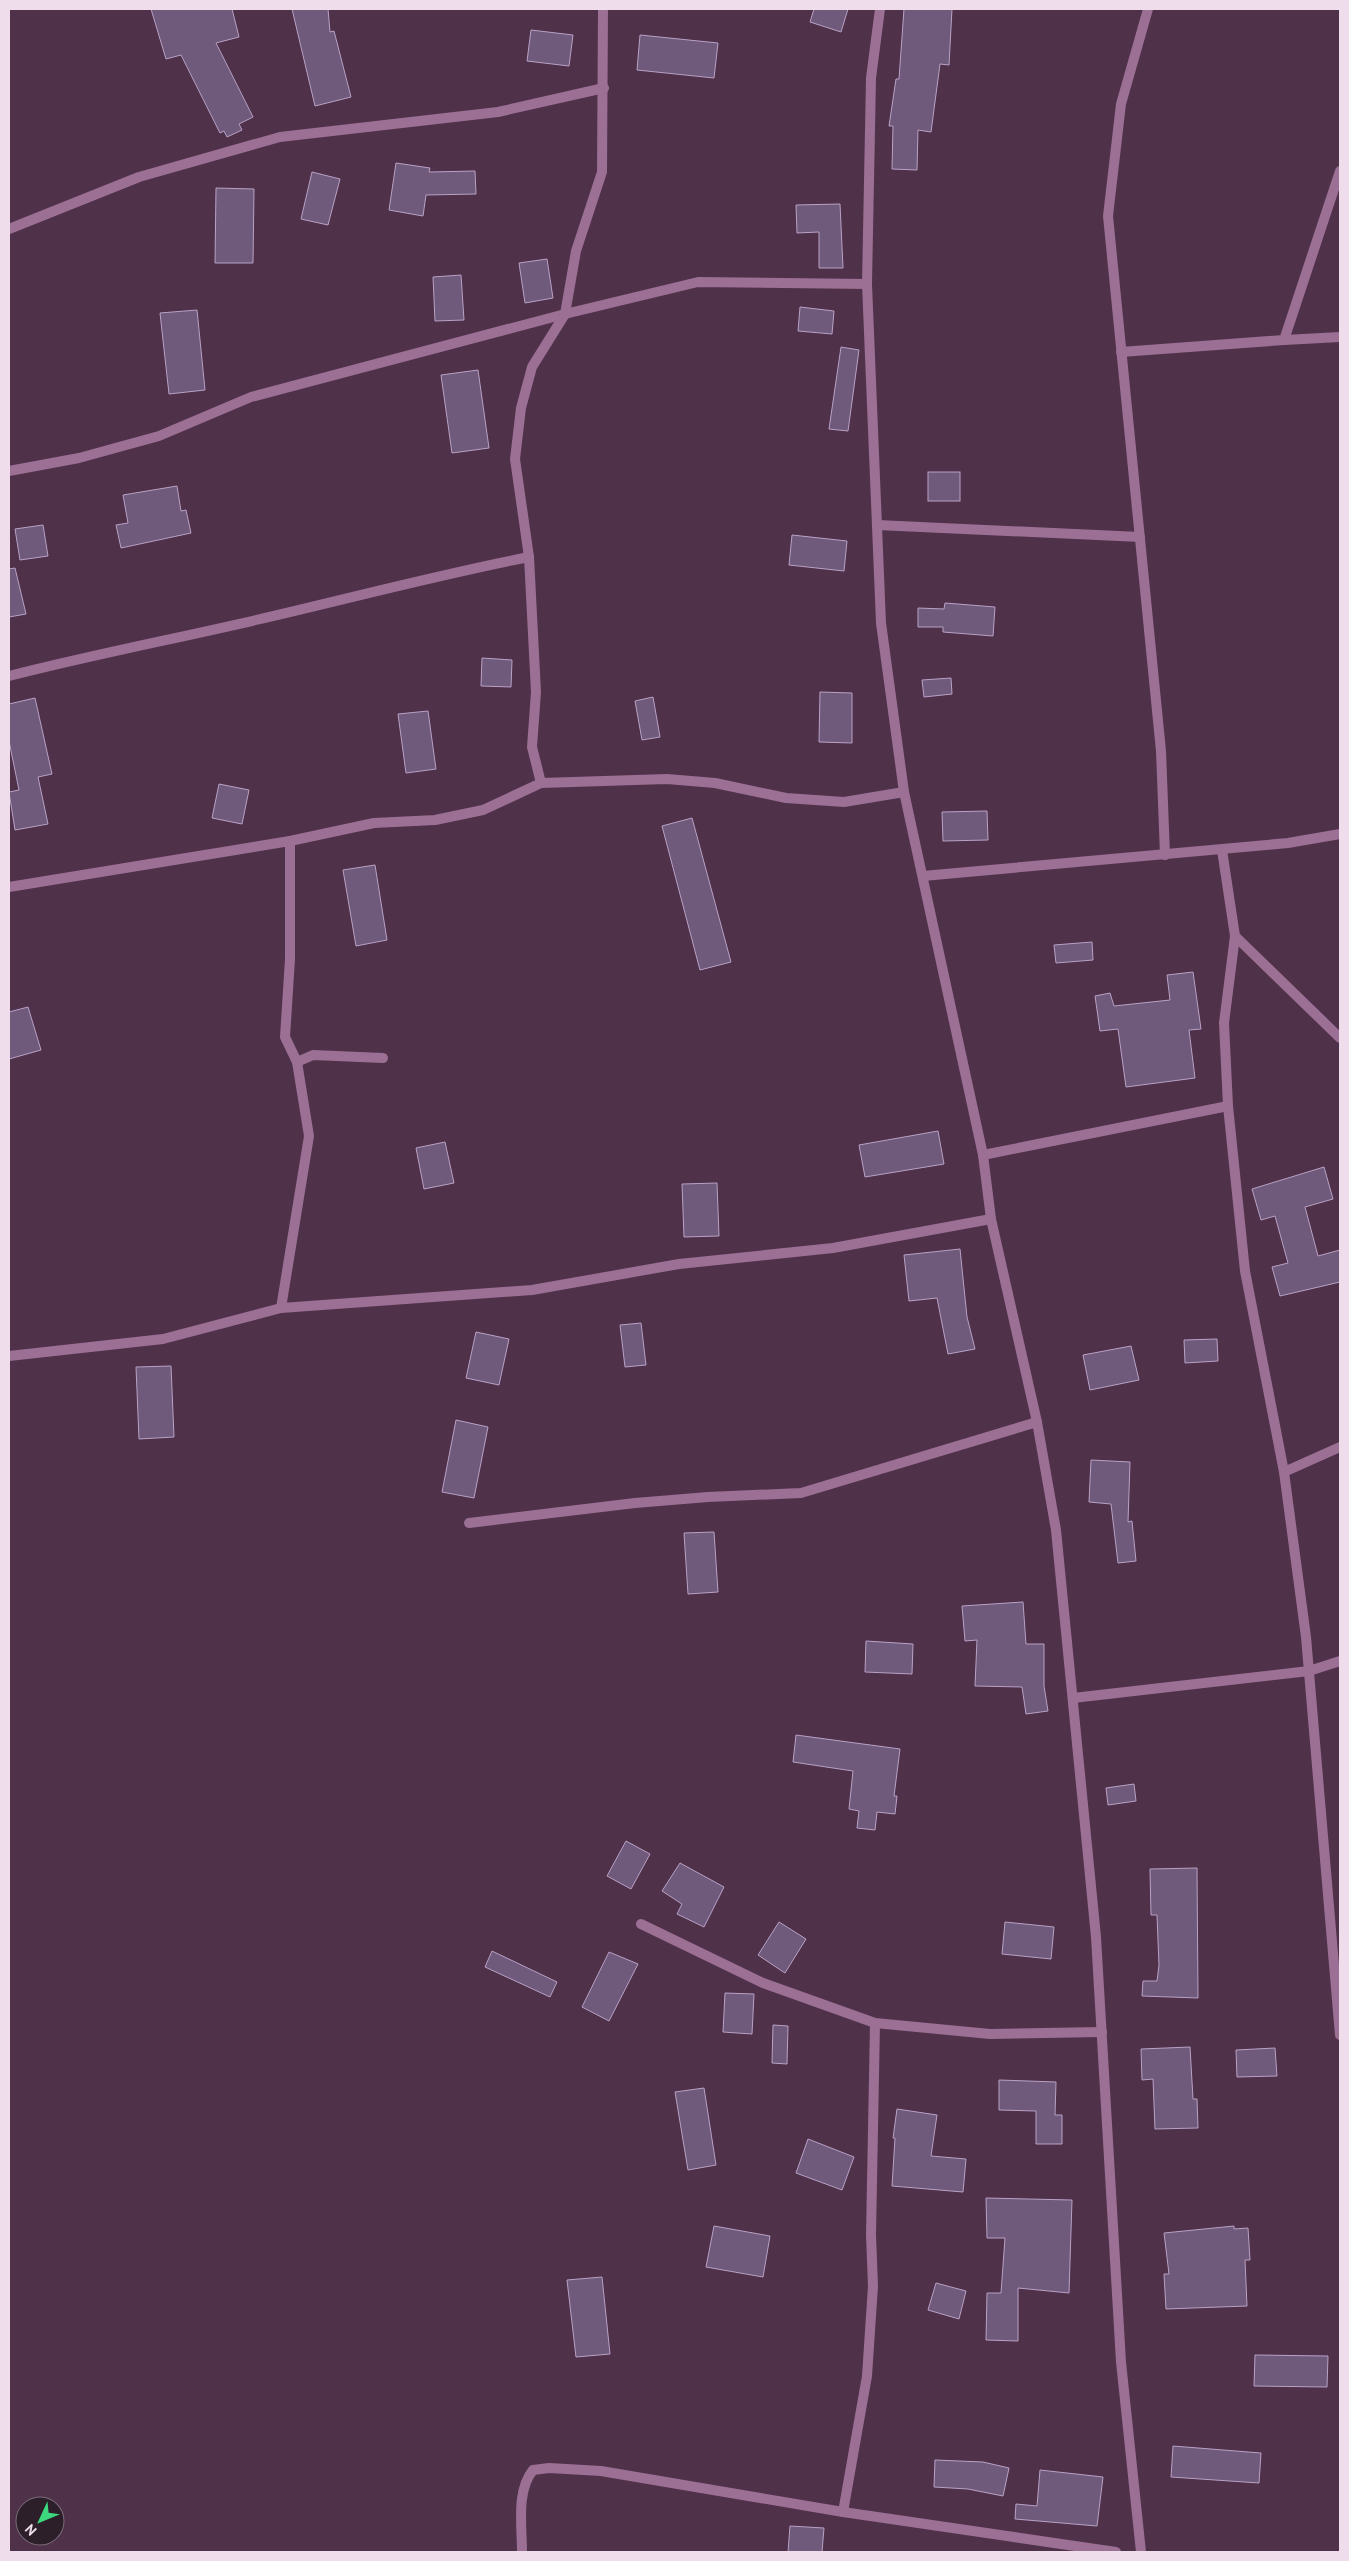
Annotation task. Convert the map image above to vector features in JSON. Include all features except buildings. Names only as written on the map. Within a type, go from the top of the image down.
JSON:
[{"type":"street","points":[[540,783],[532,747],[536,692],[529,556],[515,459],[521,408],[532,367],[565,314],[576,251],[602,172],[603,9]]},
{"type":"street","points":[[880,9],[871,78],[867,284],[881,623],[904,792],[983,1155],[991,1218],[1037,1422],[1056,1530],[1096,1936],[1121,2362],[1141,2552]]},
{"type":"street","points":[[1148,9],[1121,104],[1108,216],[1161,751],[1165,855]]},
{"type":"street","points":[[9,229],[139,177],[280,137],[498,112],[604,88]]},
{"type":"street","points":[[1284,340],[1340,171]]},
{"type":"street","points":[[9,471],[79,458],[159,436],[251,398],[565,314],[698,282],[867,284]]},
{"type":"street","points":[[1121,352],[1340,337]]},
{"type":"street","points":[[878,525],[1140,537]]},
{"type":"street","points":[[9,676],[83,656],[256,620],[427,577],[529,556]]},
{"type":"street","points":[[9,887],[290,841],[374,824],[436,820],[484,810],[540,783],[667,779],[715,783],[786,798],[844,802],[904,792]]},
{"type":"street","points":[[923,876],[1222,850],[1288,843],[1340,834]]},
{"type":"street","points":[[281,1308],[309,1136],[297,1062],[286,1038],[290,959],[290,841]]},
{"type":"street","points":[[1222,850],[1235,936],[1224,1023],[1228,1106],[1245,1271],[1284,1472],[1309,1671],[1340,2035]]},
{"type":"street","points":[[1235,936],[1340,1038]]},
{"type":"street","points":[[297,1062],[313,1055],[383,1058]]},
{"type":"street","points":[[983,1155],[1228,1106]]},
{"type":"street","points":[[9,1356],[163,1339],[281,1308],[532,1290],[679,1264],[833,1248],[991,1218]]},
{"type":"street","points":[[469,1523],[635,1503],[708,1497],[801,1493],[1037,1422]]},
{"type":"street","points":[[1284,1472],[1340,1447]]},
{"type":"street","points":[[1072,1698],[1309,1671],[1340,1661]]},
{"type":"street","points":[[641,1924],[763,1983],[875,2023],[990,2034],[1102,2032]]},
{"type":"street","points":[[844,2512],[867,2376],[872,2286],[871,2236],[875,2023]]},
{"type":"street","points":[[522,2552],[523,2490],[526,2479],[533,2470],[549,2468],[601,2470],[844,2512],[1116,2552]]}]
